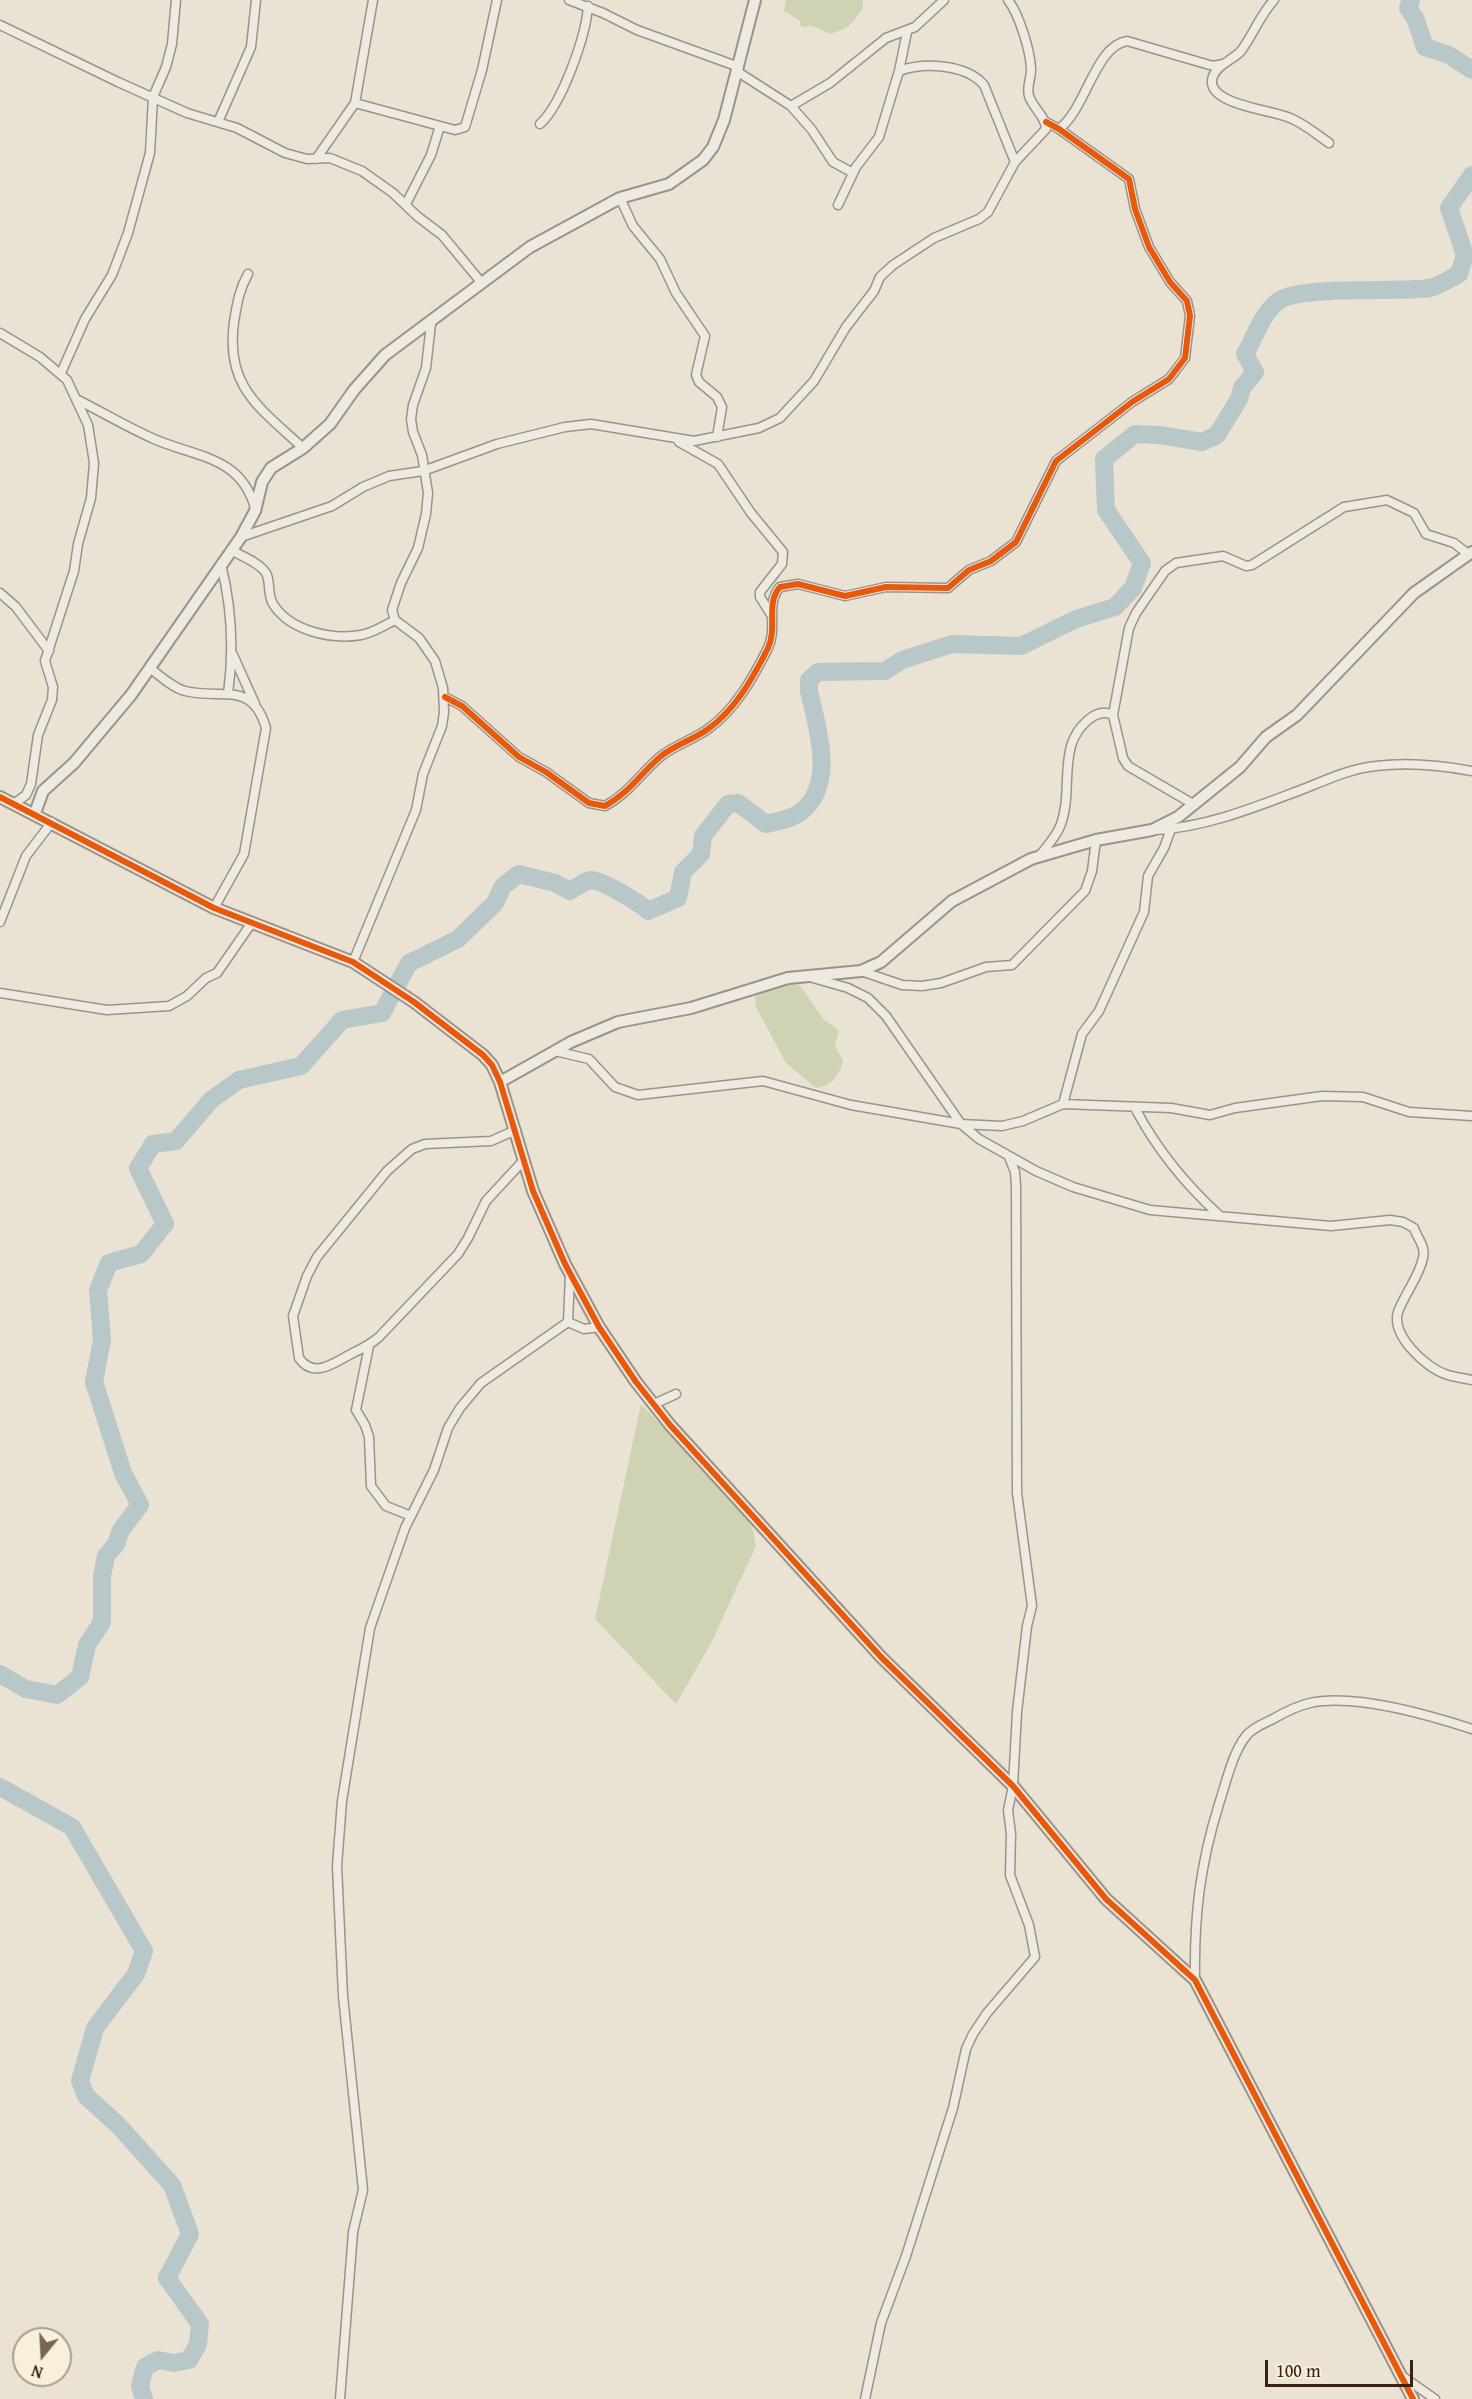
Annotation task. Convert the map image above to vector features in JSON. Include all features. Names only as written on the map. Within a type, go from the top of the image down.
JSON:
[{"type":"street","points":[[61,373],[85,319],[112,275],[128,233],[150,153],[153,97],[169,58],[176,0]]},
{"type":"street","points":[[218,122],[251,47],[256,0]]},
{"type":"street","points":[[316,159],[355,103],[373,0]]},
{"type":"street","points":[[355,103],[461,130],[468,122],[497,0]]},
{"type":"street","points":[[569,0],[588,6],[637,30],[739,70],[791,106],[813,130],[833,162],[853,173]]},
{"type":"street","points":[[35,813],[42,791],[55,782],[89,747],[131,695],[241,537],[255,511],[266,476],[278,463],[303,447],[330,424],[354,390],[385,355],[431,324],[481,282],[530,247],[620,198],[669,184],[703,160],[719,134],[739,70],[755,0]]},
{"type":"street","points":[[791,106],[830,83],[886,38],[908,32],[944,0]]},
{"type":"street","points":[[445,697],[462,706],[519,757],[546,772],[589,803],[605,806],[636,783],[660,757],[708,729],[728,711],[760,664],[772,640],[774,594],[780,587],[807,586],[845,596],[886,587],[941,589],[956,584],[969,570],[991,561],[1016,542],[1056,461],[1132,402],[1169,379],[1182,364],[1189,335],[1190,316],[1187,301],[1170,282],[1149,248],[1135,209],[1129,179],[1046,122],[1029,97],[1031,68],[1018,16],[1008,0]]},
{"type":"street","points":[[1274,0],[1242,49],[1224,64],[1212,79],[1215,92],[1230,101],[1269,110],[1294,120],[1329,143]]},
{"type":"street","points":[[540,124],[558,102],[585,26],[588,6]]},
{"type":"street","points":[[0,25],[153,97],[187,112],[250,134],[285,153],[316,159],[339,160],[362,171],[406,204],[452,245],[481,282]]},
{"type":"street","points":[[838,205],[845,195],[853,173],[879,137],[908,32]]},
{"type":"street","points":[[1059,129],[1066,124],[1080,104],[1105,55],[1119,42],[1127,41],[1213,66],[1224,64]]},
{"type":"street","points":[[899,71],[912,67],[955,69],[977,77],[984,85],[1015,162]]},
{"type":"street","points":[[241,537],[332,506],[363,487],[389,476],[423,471],[497,444],[565,427],[591,424],[694,441],[759,428],[787,411],[814,381],[846,327],[874,291],[880,277],[893,265],[934,238],[979,219],[988,212],[1015,162],[1042,136],[1046,129],[1046,122]]},
{"type":"street","points":[[406,204],[431,154],[440,126]]},
{"type":"street","points":[[620,198],[633,226],[660,259],[676,293],[705,336],[696,375],[699,382],[717,397],[722,407],[717,437]]},
{"type":"street","points":[[248,274],[238,297],[231,343],[235,372],[258,405],[303,447]]},
{"type":"street","points":[[353,962],[416,810],[423,774],[442,726],[445,697],[441,675],[426,648],[410,629],[395,620],[392,610],[396,594],[424,530],[428,493],[422,455],[413,432],[411,418],[412,405],[426,368],[431,324]]},
{"type":"street","points":[[0,333],[61,373],[76,399],[92,437],[94,478],[74,571],[45,661],[53,687],[51,700],[38,735],[31,784],[26,795],[15,803]]},
{"type":"street","points":[[76,399],[157,440],[226,466],[241,478],[249,490],[255,511]]},
{"type":"street","points":[[677,440],[718,464],[751,513],[783,552],[782,564],[760,592],[760,597],[772,616]]},
{"type":"street","points":[[1152,830],[1178,817],[1240,767],[1266,737],[1297,715],[1414,593],[1470,553],[1454,543],[1426,534],[1414,513],[1387,500],[1344,507],[1252,565],[1246,566],[1223,556],[1176,563],[1165,572],[1136,613],[1129,628],[1113,715],[1123,758],[1128,766],[1193,804]]},
{"type":"street","points":[[231,550],[262,568],[268,578],[272,603],[279,612],[300,627],[327,634],[362,635],[395,620]]},
{"type":"street","points":[[221,564],[228,591],[232,654],[228,694]]},
{"type":"street","points":[[0,593],[16,607],[49,651]]},
{"type":"street","points":[[214,908],[239,864],[246,845],[251,805],[266,735],[261,710],[255,704],[232,654]]},
{"type":"street","points":[[150,668],[186,691],[228,694],[255,704]]},
{"type":"street","points":[[1040,855],[1060,827],[1074,740],[1086,722],[1097,713],[1107,712],[1113,715]]},
{"type":"street","points":[[500,1082],[553,1051],[618,1022],[691,1008],[788,978],[861,971],[881,962],[952,901],[1040,855],[1096,840],[1171,829],[1244,811],[1330,779],[1374,766],[1431,764],[1472,771]]},
{"type":"street","points":[[0,797],[35,813],[214,908],[353,962],[414,1002],[483,1055],[500,1082],[533,1191],[570,1274],[599,1327],[670,1425],[881,1657],[1013,1786],[1106,1899],[1195,1980],[1413,2399]]},
{"type":"street","points":[[0,922],[27,856],[52,822]]},
{"type":"street","points":[[1063,1104],[1082,1034],[1099,1011],[1144,912],[1148,876],[1164,848],[1171,829]]},
{"type":"street","points":[[861,971],[902,985],[922,986],[941,983],[986,967],[1012,965],[1085,891],[1092,871],[1096,840]]},
{"type":"street","points":[[0,993],[107,1010],[169,1006],[187,996],[206,978],[217,973],[251,924]]},
{"type":"street","points":[[810,977],[848,988],[868,998],[886,1016],[961,1124],[979,1139],[1009,1157],[1073,1187],[1150,1210],[1330,1226],[1390,1220],[1403,1222],[1414,1228],[1423,1247],[1423,1258],[1397,1315],[1398,1327],[1404,1339],[1432,1367],[1444,1374],[1472,1380]]},
{"type":"street","points":[[553,1051],[589,1059],[615,1087],[638,1095],[763,1081],[851,1105],[961,1124],[1002,1126],[1023,1121],[1063,1104],[1171,1108],[1210,1115],[1251,1106],[1322,1096],[1363,1097],[1409,1112],[1472,1116]]},
{"type":"street","points":[[1135,1108],[1160,1148],[1204,1202],[1220,1216]]},
{"type":"street","points":[[516,1130],[491,1141],[425,1143],[412,1149],[387,1171],[317,1257],[295,1302],[292,1316],[299,1358],[309,1367],[330,1367],[369,1346],[426,1290],[458,1254],[486,1201],[523,1161]]},
{"type":"street","points":[[865,2399],[881,2323],[906,2256],[953,2108],[966,2049],[987,2013],[1035,1957],[1029,1925],[1010,1875],[1011,1834],[1008,1810],[1013,1786],[1017,1712],[1027,1626],[1032,1606],[1017,1493],[1016,1186],[1015,1172],[1009,1157]]},
{"type":"street","points":[[568,1322],[570,1274]]},
{"type":"street","points":[[568,1322],[584,1329],[599,1327]]},
{"type":"street","points":[[340,2399],[353,2232],[363,2190],[343,1996],[337,1866],[342,1801],[370,1628],[411,1516],[434,1470],[448,1428],[471,1395],[491,1376],[568,1322]]},
{"type":"street","points":[[369,1346],[356,1410],[369,1437],[369,1481],[386,1506],[411,1516]]},
{"type":"street","points":[[654,1404],[676,1394]]},
{"type":"street","points":[[1195,1980],[1194,1922],[1200,1878],[1209,1836],[1231,1767],[1246,1735],[1292,1708],[1311,1702],[1330,1701],[1384,1707],[1472,1729]]},
{"type":"street","points":[[1401,2376],[1436,2399]]},
{"type":"green space","points":[[786,0],[863,0],[863,9],[848,27],[831,34],[810,25],[805,28],[800,25],[800,21],[784,11]]},
{"type":"green space","points":[[796,980],[824,1020],[839,1030],[835,1046],[843,1061],[834,1079],[822,1087],[816,1088],[786,1063],[756,1007],[755,996]]},
{"type":"green space","points":[[641,1404],[751,1521],[756,1546],[710,1645],[676,1704],[595,1619]]},
{"type":"waterway","points":[[1411,0],[1408,8],[1415,18],[1425,47],[1449,55],[1472,70]]},
{"type":"waterway","points":[[0,1674],[26,1689],[57,1695],[80,1677],[87,1645],[102,1622],[102,1576],[106,1556],[116,1544],[121,1530],[140,1505],[123,1473],[94,1382],[102,1340],[98,1290],[109,1263],[141,1254],[165,1224],[138,1168],[153,1144],[176,1141],[211,1100],[239,1080],[301,1066],[342,1020],[382,1013],[409,963],[458,939],[495,903],[503,886],[519,874],[555,883],[570,891],[591,880],[603,883],[648,911],[678,898],[683,872],[701,854],[703,836],[728,804],[738,803],[766,824],[798,814],[812,799],[819,786],[821,754],[809,691],[809,680],[818,672],[885,671],[902,660],[952,644],[1021,646],[1076,619],[1115,607],[1133,588],[1142,563],[1106,510],[1104,459],[1135,434],[1160,435],[1202,442],[1217,435],[1239,399],[1242,388],[1255,372],[1245,354],[1266,314],[1276,303],[1287,297],[1325,291],[1430,288],[1459,274],[1465,255],[1449,208],[1472,175]]},
{"type":"waterway","points":[[0,1787],[72,1827],[144,1951],[136,1974],[95,2028],[80,2081],[86,2096],[118,2125],[172,2185],[190,2234],[167,2278],[200,2324],[198,2344],[189,2360],[174,2363],[158,2360],[145,2367],[140,2386],[144,2399]]},
{"type":"cycle path","points":[[445,697],[462,706],[519,757],[546,772],[589,803],[605,806],[628,789],[660,757],[708,729],[735,703],[750,682],[768,648],[772,632],[773,601],[780,587],[798,584],[845,596],[886,587],[948,588],[969,570],[991,561],[1016,542],[1056,461],[1132,402],[1169,379],[1185,358],[1190,316],[1187,301],[1170,282],[1149,247],[1135,209],[1129,179],[1046,122]]},
{"type":"cycle path","points":[[0,797],[214,908],[353,962],[414,1002],[483,1055],[492,1065],[500,1082],[533,1191],[565,1264],[599,1327],[636,1382],[670,1425],[881,1657],[1013,1786],[1106,1899],[1195,1980],[1413,2399]]}]
